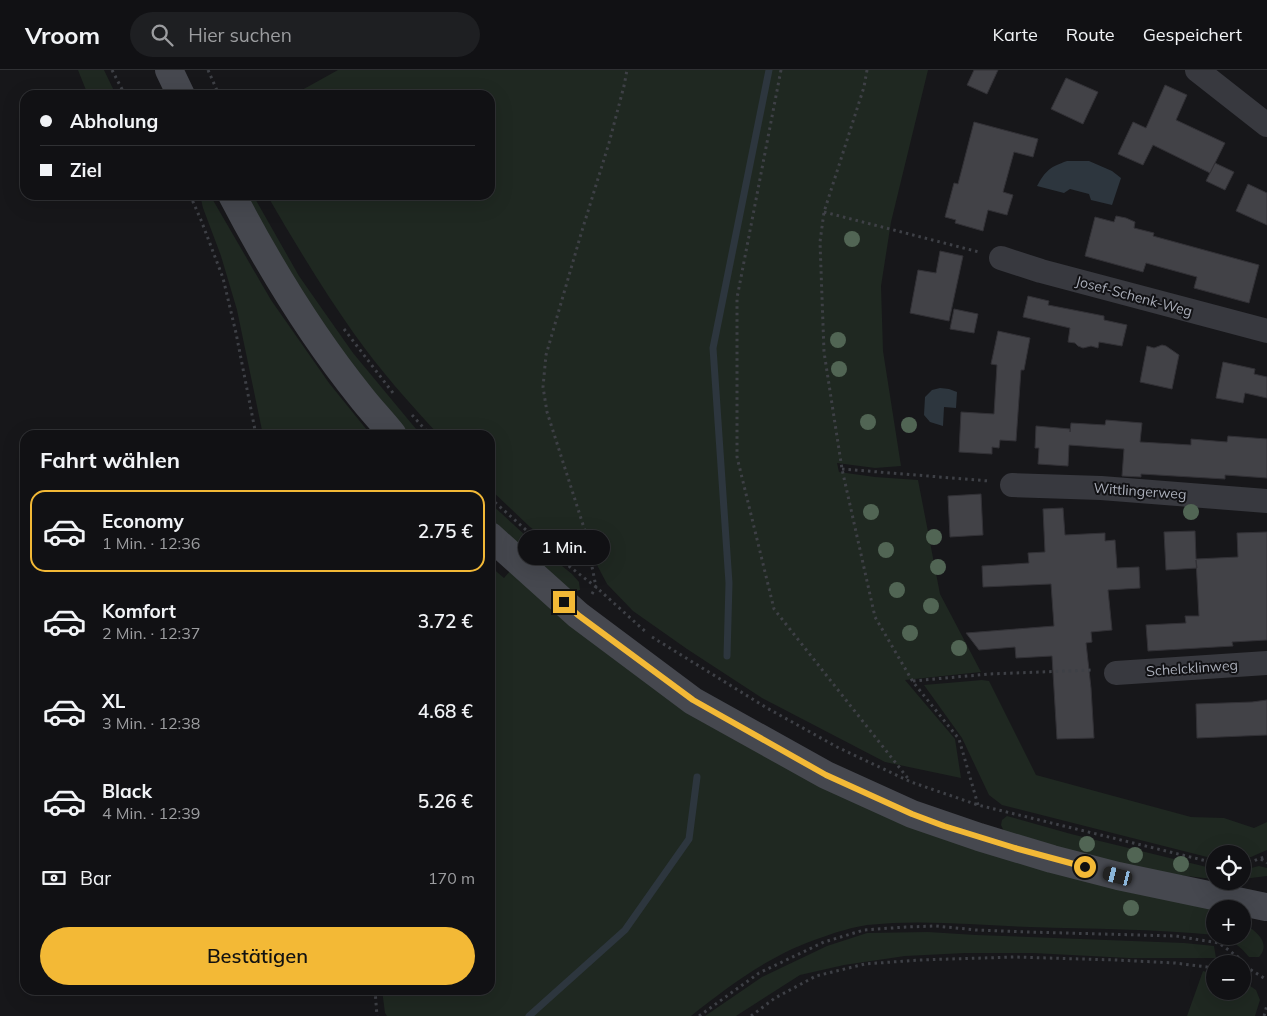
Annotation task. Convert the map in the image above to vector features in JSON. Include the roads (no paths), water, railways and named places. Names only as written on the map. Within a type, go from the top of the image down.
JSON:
[{"type":"main road","points":[[169,70],[179,90]]},
{"type":"main road","points":[[235,200],[290,297],[361,398],[389,430]]},
{"type":"main road","points":[[495,540],[578,615],[693,700],[826,775],[912,814],[988,840],[1118,876],[1267,906],[1267,920]]},
{"type":"street","points":[[1197,70],[1267,125]]},
{"type":"street","name":"Josef-Schenk-Weg","points":[[1002,258],[1041,271],[1267,331]]},
{"type":"street","name":"Wittlingerweg","points":[[1012,484],[1101,488],[1267,501]]},
{"type":"street","name":"Schelcklinweg","points":[[1116,673],[1267,663]]},
{"type":"waterway","points":[[727,656],[729,583],[713,348],[769,70]]},
{"type":"waterway","points":[[529,1016],[625,930],[689,839],[697,777]]}]
